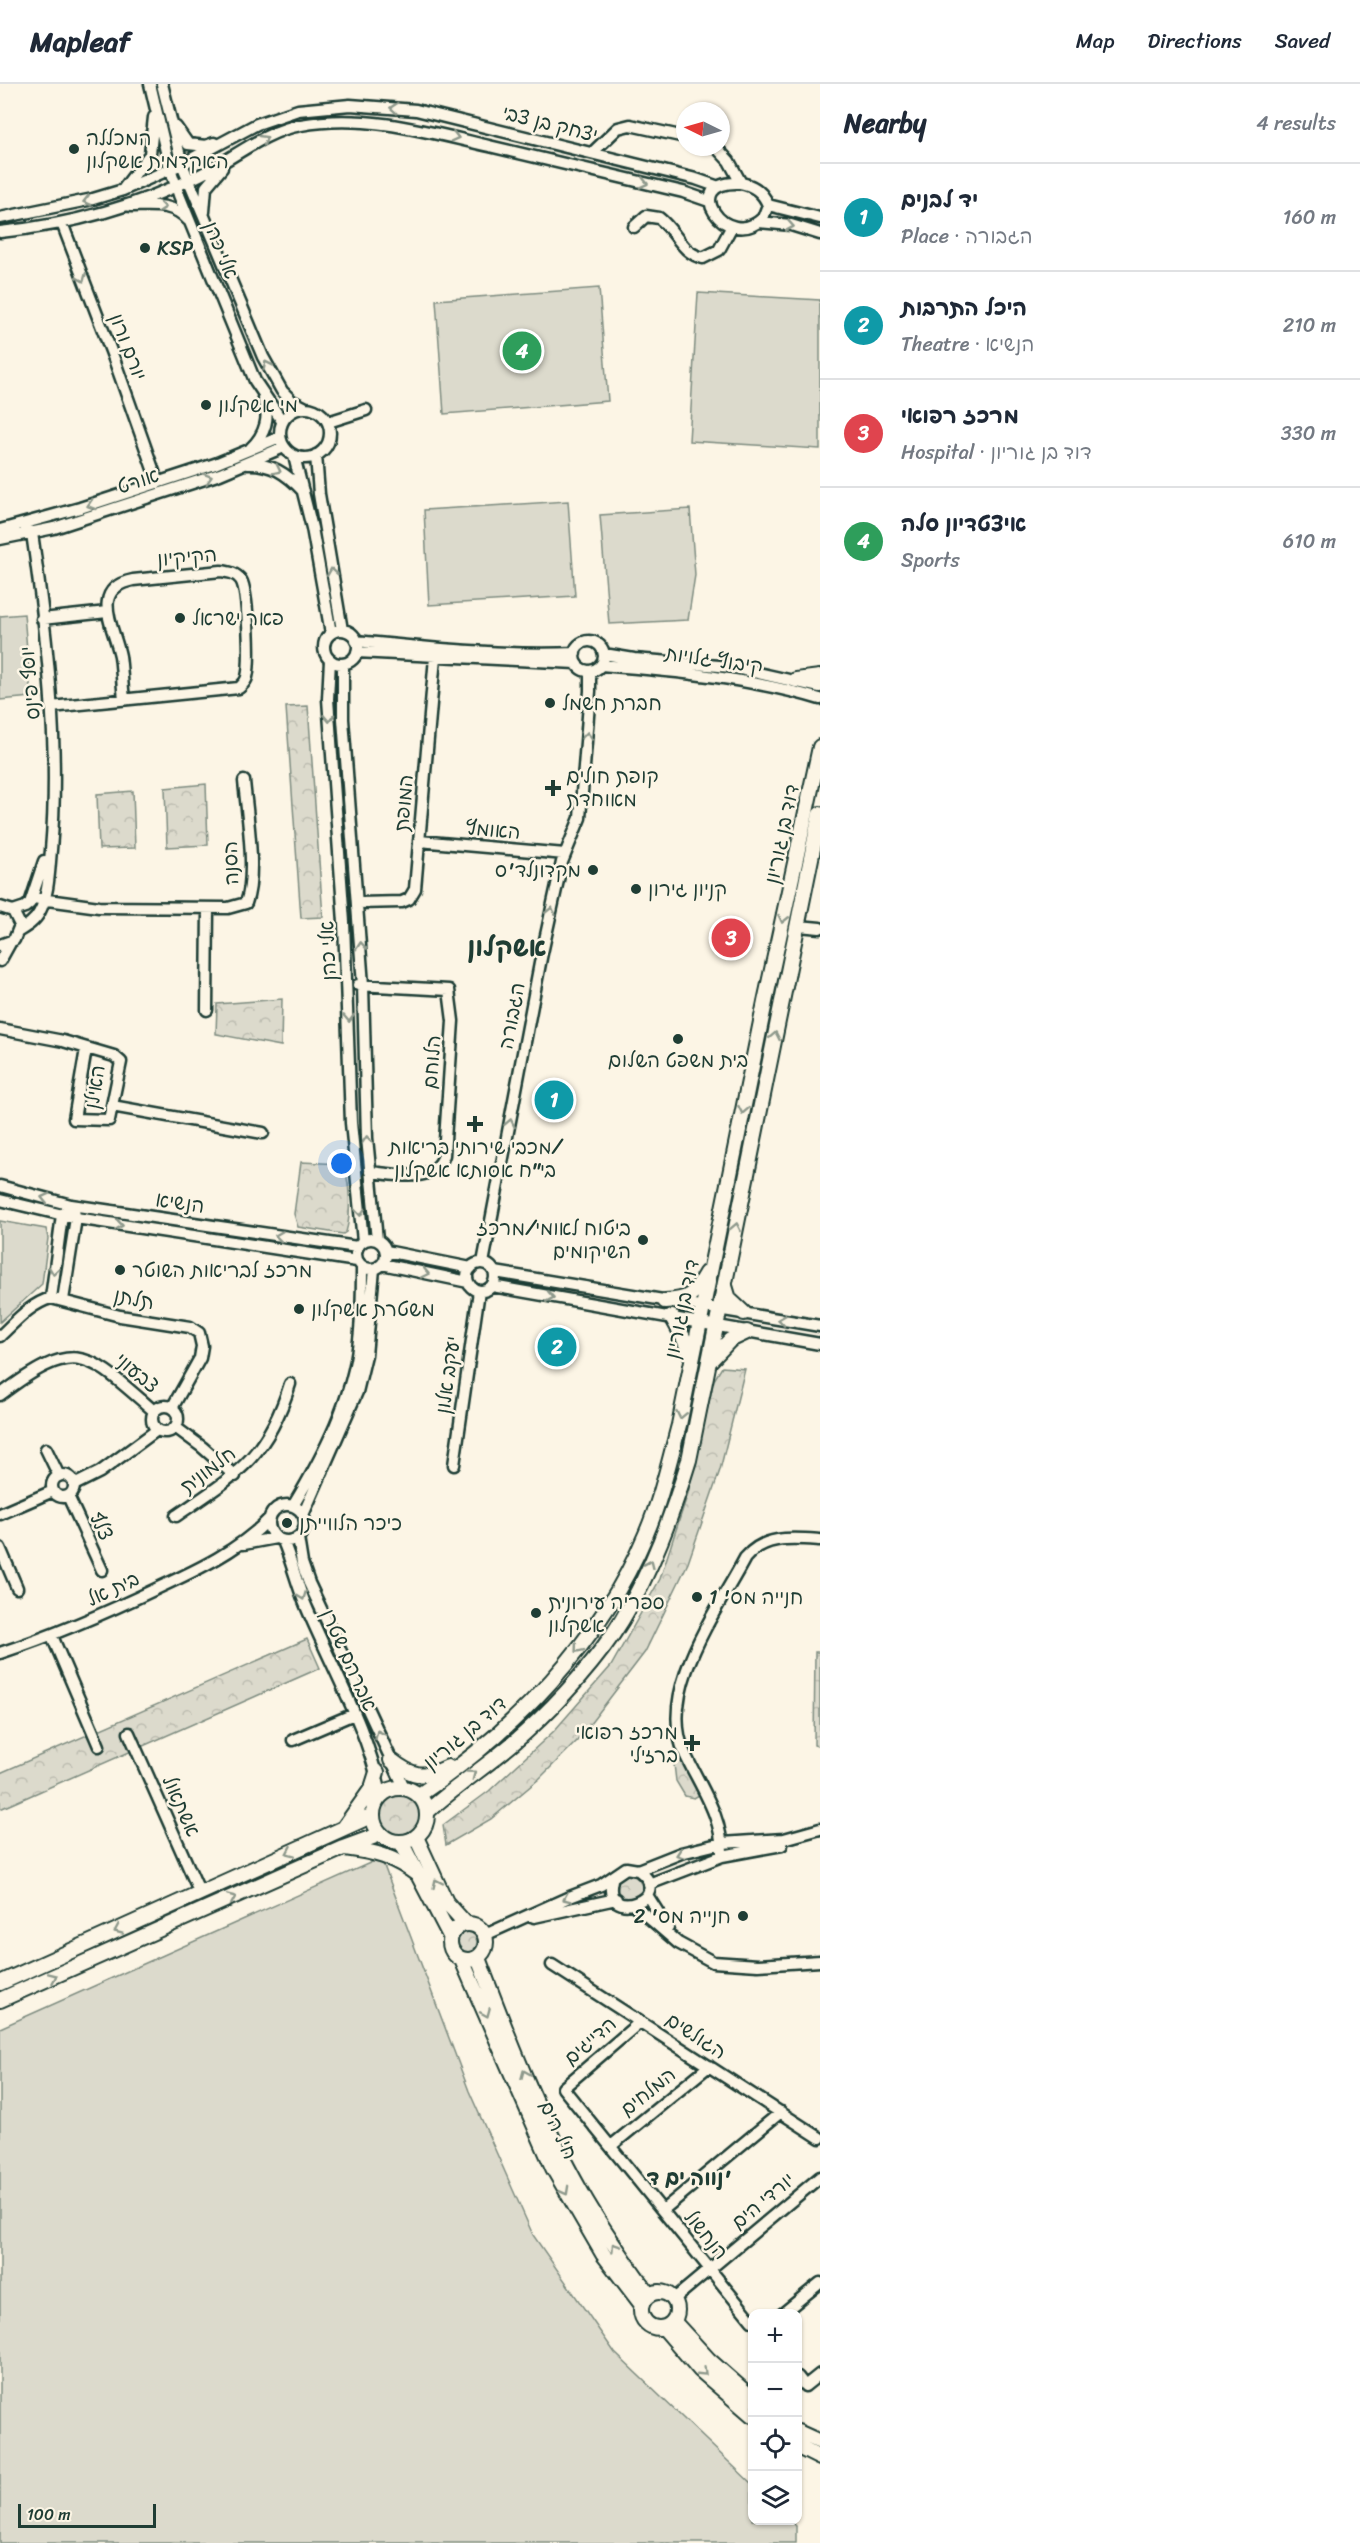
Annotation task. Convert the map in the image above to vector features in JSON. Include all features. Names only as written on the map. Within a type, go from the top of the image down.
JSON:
[{"type":"main road","points":[[796,680],[820,677]]},
{"type":"main road","name":"דוד בן גוריון","points":[[419,1795],[466,1759],[537,1697],[586,1640],[617,1592],[646,1535],[662,1489],[679,1425],[820,747]]},
{"type":"main road","name":"דוד בן גוריון","points":[[427,1812],[448,1792],[527,1731],[587,1666],[622,1621],[671,1518],[689,1460],[820,814]]},
{"type":"main road","points":[[665,1301],[682,1300],[689,1297],[712,1263]]},
{"type":"main road","points":[[725,1285],[729,1299],[744,1313]]},
{"type":"main road","points":[[672,1317],[692,1358]]},
{"type":"main road","points":[[709,1363],[730,1340],[747,1332]]},
{"type":"main road","points":[[391,1760],[407,1771],[424,1776],[466,1759]]},
{"type":"main road","points":[[344,1828],[372,1788],[377,1772]]},
{"type":"main road","points":[[404,1787],[419,1795],[427,1812],[425,1826],[416,1837],[401,1842],[388,1839],[381,1834],[376,1827],[373,1815],[376,1802],[381,1795],[392,1788],[404,1787]]},
{"type":"main road","points":[[0,1983],[373,1815]]},
{"type":"main road","points":[[0,2000],[343,1848],[381,1834]]},
{"type":"main road","points":[[416,1837],[446,1902],[466,1924]]},
{"type":"main road","points":[[401,1842],[450,1936],[450,1947],[453,1953],[467,1961],[478,1958],[484,1950],[485,1935],[477,1926],[466,1924],[456,1928],[450,1936]]},
{"type":"main road","points":[[343,1848],[380,1853],[408,1867],[420,1877]]},
{"type":"main road","name":"חיל הים","points":[[478,1958],[564,2162],[645,2300]]},
{"type":"main road","name":"חיל הים","points":[[462,1960],[553,2168],[603,2254],[645,2300]]},
{"type":"main road","points":[[669,2325],[678,2310],[674,2299],[665,2292],[659,2291],[645,2300],[642,2317],[646,2323],[651,2327],[669,2325],[748,2394]]},
{"type":"main road","points":[[669,2325],[700,2370],[748,2411]]},
{"type":"main road","points":[[802,2434],[820,2442]]},
{"type":"main road","points":[[802,2449],[820,2458]]},
{"type":"street","name":"אלי כהן","points":[[150,84],[175,185],[255,381],[282,421]]},
{"type":"street","name":"אלי כהן","points":[[162,84],[182,164],[274,380],[292,401],[304,407]]},
{"type":"street","points":[[123,190],[150,154],[153,145],[155,105]]},
{"type":"street","name":"יצחק בן צבי","points":[[0,218],[93,200],[123,190],[182,164],[257,124],[298,110],[350,105],[416,110],[716,186]]},
{"type":"street","points":[[169,110],[178,131],[188,144],[206,146],[237,135]]},
{"type":"street","name":"יצחק בן צבי","points":[[0,232],[62,223],[124,206],[189,181],[237,156],[270,135],[300,125],[333,122],[382,124],[432,132],[683,192],[709,201]]},
{"type":"street","points":[[592,153],[618,128],[630,125],[676,135]]},
{"type":"street","points":[[204,218],[206,187],[217,172],[237,156]]},
{"type":"street","points":[[724,156],[741,183]]},
{"type":"street","points":[[741,183],[762,194],[768,205],[764,218],[746,227],[732,226],[717,218],[709,201],[716,186],[741,183]]},
{"type":"street","points":[[768,205],[820,218]]},
{"type":"street","points":[[124,206],[165,206],[176,209],[193,227]]},
{"type":"street","points":[[634,227],[646,216],[660,218],[684,248],[703,258],[718,250],[732,226]]},
{"type":"street","points":[[759,222],[791,225],[820,234]]},
{"type":"street","name":"יורם ורון","points":[[62,223],[114,358],[158,483]]},
{"type":"street","points":[[255,381],[266,404],[265,429],[259,441],[245,458],[281,470],[304,492]]},
{"type":"street","points":[[294,456],[302,458],[316,455],[327,444],[330,437],[328,422],[318,411],[304,407],[291,411],[282,421],[282,442],[294,456],[336,632]]},
{"type":"street","points":[[328,422],[366,410]]},
{"type":"street","name":"אורט","points":[[0,531],[245,458],[282,442]]},
{"type":"street","points":[[316,455],[336,632],[324,646],[330,660],[343,664],[351,660],[357,646],[351,633],[336,632]]},
{"type":"street","name":"אורט","points":[[0,539],[54,528],[220,474],[245,458]]},
{"type":"street","points":[[23,525],[32,533]]},
{"type":"street","name":"יוסף פינס","points":[[32,533],[51,707],[54,807],[43,902]]},
{"type":"street","name":"הקיקיון","points":[[51,707],[239,688],[246,680],[249,665],[245,594],[239,577],[232,572],[123,582],[113,588],[108,597],[107,612]]},
{"type":"street","points":[[42,619],[107,612],[120,656],[123,698]]},
{"type":"street","points":[[588,641],[600,646],[604,654],[601,665],[590,671],[582,669],[575,658],[579,645],[588,641]]},
{"type":"street","points":[[357,646],[435,657],[575,658]]},
{"type":"street","points":[[357,646],[541,654],[575,658]]},
{"type":"street","name":"קיבוץ גלויות","points":[[604,654],[634,659],[731,667],[820,687]]},
{"type":"street","name":"המופת","points":[[358,903],[402,902],[409,899],[415,889],[435,657]]},
{"type":"street","name":"אלי כהן","points":[[330,660],[328,699],[347,986],[351,1123],[360,1244]]},
{"type":"street","name":"אלי כהן","points":[[343,664],[343,719],[363,985],[367,1138],[377,1240]]},
{"type":"street","name":"קיבוץ גלויות","points":[[601,665],[671,671],[754,683],[820,699]]},
{"type":"street","name":"הגבורה","points":[[483,1263],[541,958],[565,854],[580,818],[590,671]]},
{"type":"street","name":"הסנה","points":[[33,898],[59,908],[88,906],[236,908],[246,903],[251,892],[244,781]]},
{"type":"street","name":"יוסף פינס","points":[[33,898],[45,856],[54,807]]},
{"type":"street","name":"האומץ","points":[[419,841],[565,854]]},
{"type":"street","points":[[12,911],[25,907],[33,898]]},
{"type":"street","points":[[0,961],[5,944],[36,917],[43,902]]},
{"type":"street","points":[[0,907],[12,911],[19,920],[19,931]]},
{"type":"street","name":"הסנה","points":[[207,1011],[208,908]]},
{"type":"street","points":[[799,926],[820,928]]},
{"type":"street","name":"הלוחם","points":[[347,986],[449,990],[453,1021],[444,1155],[441,1166],[433,1172],[422,1175],[370,1172]]},
{"type":"street","name":"האילן","points":[[0,1029],[63,1041],[114,1056],[121,1062],[109,1120],[74,1119],[86,1048]]},
{"type":"street","points":[[112,1106],[263,1133]]},
{"type":"street","name":"הנשיא","points":[[0,1186],[71,1205],[360,1244]]},
{"type":"street","name":"הנשיא","points":[[0,1200],[76,1218],[360,1264]]},
{"type":"street","points":[[0,1336],[28,1310],[42,1300],[51,1298],[62,1215],[71,1205],[76,1218],[63,1300]]},
{"type":"street","points":[[294,1506],[331,1435],[351,1381],[359,1340],[360,1244],[377,1240],[386,1251]]},
{"type":"street","points":[[303,1515],[350,1412],[360,1382],[378,1267],[386,1251]]},
{"type":"street","points":[[386,1251],[471,1268],[483,1263],[489,1265],[495,1272],[820,1326]]},
{"type":"street","points":[[360,1264],[468,1282]]},
{"type":"street","points":[[471,1268],[468,1271],[468,1282],[470,1287],[479,1291],[488,1290],[492,1286],[495,1282],[495,1272]]},
{"type":"street","points":[[492,1286],[820,1344]]},
{"type":"street","name":"יעקב אלון","points":[[454,1465],[479,1291]]},
{"type":"street","name":"תלתן","points":[[51,1298],[120,1316],[190,1327],[199,1333],[202,1346],[200,1358],[172,1408]]},
{"type":"street","name":"צבעוני","points":[[0,1395],[32,1370],[53,1361],[71,1357],[90,1360],[107,1369],[154,1411]]},
{"type":"street","name":"חלמונית","points":[[176,1516],[235,1476],[253,1458],[271,1434],[281,1414],[290,1384]]},
{"type":"street","points":[[160,1406],[172,1408],[178,1419],[175,1427],[168,1432],[157,1430],[152,1423],[154,1411],[160,1406]]},
{"type":"street","points":[[175,1427],[235,1476]]},
{"type":"street","points":[[74,1485],[100,1472],[157,1430]]},
{"type":"street","points":[[46,1449],[59,1476]]},
{"type":"street","points":[[59,1476],[69,1476],[74,1485],[73,1492],[61,1497],[53,1491],[52,1482],[59,1476]]},
{"type":"street","points":[[0,1514],[53,1491]]},
{"type":"street","name":"צלף","points":[[68,1496],[102,1570]]},
{"type":"street","points":[[282,1506],[294,1506],[303,1515],[305,1525],[298,1538],[280,1539],[270,1529],[270,1518],[282,1506]]},
{"type":"street","name":"בית אל","points":[[0,1653],[52,1636],[179,1578],[235,1547],[270,1518]]},
{"type":"street","name":"אברהם שטרן","points":[[298,1538],[302,1563],[309,1583],[404,1787]]},
{"type":"street","points":[[722,1856],[722,1843],[713,1808],[680,1740],[678,1700],[685,1671],[745,1558],[751,1551],[766,1542],[796,1538],[820,1540]]},
{"type":"street","name":"בית אל","points":[[235,1547],[280,1539]]},
{"type":"street","name":"אברהם שטרן","points":[[280,1539],[306,1607],[377,1772],[381,1795]]},
{"type":"street","points":[[0,1548],[17,1588]]},
{"type":"street","points":[[52,1636],[99,1746]]},
{"type":"street","points":[[293,1740],[354,1714]]},
{"type":"street","name":"אשתאול","points":[[129,1733],[200,1893]]},
{"type":"street","points":[[638,1870],[681,1852],[722,1843],[784,1839],[820,1829]]},
{"type":"street","points":[[634,1905],[648,1889],[680,1871],[722,1856],[798,1843],[820,1836]]},
{"type":"street","points":[[678,1943],[648,1889],[647,1878],[638,1870],[626,1868],[616,1874],[612,1880],[611,1890],[616,1899],[624,1905],[634,1905],[678,1943],[713,1962],[730,1965],[820,1961]]},
{"type":"street","points":[[485,1935],[612,1880]]},
{"type":"street","points":[[522,1919],[573,1910],[616,1899]]},
{"type":"street","name":"הגולשים","points":[[552,1965],[820,2138]]},
{"type":"street","name":"הדייגים","points":[[564,2088],[640,2022]]},
{"type":"street","name":"המלחים","points":[[611,2146],[709,2066]]},
{"type":"street","name":"הנחשול","points":[[564,2088],[748,2315]]},
{"type":"street","points":[[663,2210],[781,2112]]},
{"type":"street","name":"יורדי הים","points":[[674,2299],[820,2177]]},
{"type":"street","points":[[787,2309],[820,2283]]},
{"type":"street","points":[[802,2382],[805,2386],[820,2374]]},
{"type":"green space","points":[[599,288],[608,401],[444,414],[436,300]]},
{"type":"green space","points":[[698,293],[820,300],[820,449],[689,441]]},
{"type":"green space","points":[[568,501],[575,596],[429,605],[424,510]]},
{"type":"green space","points":[[690,509],[695,575],[688,620],[609,624],[600,515]]},
{"type":"green space","points":[[24,614],[31,697],[0,700],[0,616]]},
{"type":"green space","points":[[308,706],[323,917],[301,918],[286,707]]},
{"type":"green space","points":[[206,784],[208,845],[167,847],[165,788]]},
{"type":"green space","points":[[133,791],[135,848],[99,849],[97,794]]},
{"type":"green space","points":[[282,999],[281,1046],[216,1034],[217,1004]]},
{"type":"green space","points":[[301,1162],[342,1164],[347,1179],[349,1198],[348,1225],[343,1234],[298,1227],[294,1214]]},
{"type":"green space","points":[[0,1221],[46,1229],[48,1238],[42,1284],[0,1322]]},
{"type":"green space","points":[[722,1367],[745,1369],[720,1470],[688,1563],[645,1652],[577,1741],[539,1779],[491,1819],[446,1845],[443,1825],[489,1791],[554,1731],[611,1666],[660,1579],[688,1493],[714,1380]]},
{"type":"green space","points":[[307,1639],[320,1668],[0,1809],[0,1773]]},
{"type":"green space","points":[[815,1652],[820,1652],[820,1747],[814,1745]]},
{"type":"green space","points":[[683,1756],[701,1794],[694,1798],[685,1796],[676,1781],[674,1764]]},
{"type":"green space","points":[[399,1792],[415,1798],[421,1814],[415,1830],[399,1836],[383,1830],[377,1814],[383,1798]]},
{"type":"green space","points":[[381,1858],[469,2091],[533,2235],[615,2353],[748,2480],[748,2525],[795,2525],[796,2543],[0,2543],[0,2028]]},
{"type":"green space","points":[[625,1875],[633,1875],[643,1888],[641,1895],[621,1903],[613,1884]]},
{"type":"green space","points":[[466,1931],[474,1934],[477,1942],[474,1950],[466,1953],[458,1950],[455,1942],[458,1934]]},
{"type":"place","name":"המכללה האקדמית אשקלון","points":[[74,149]]},
{"type":"place","name":"KSP","points":[[145,248]]},
{"type":"place","name":"איצטדיון סלה","points":[[522,351]]},
{"type":"place","name":"מי אשקלון","points":[[206,405]]},
{"type":"place","name":"פאר ישראל","points":[[180,618]]},
{"type":"place","name":"חברת חשמל","points":[[550,703]]},
{"type":"place","name":"קופת חולים מאוחדת","points":[[553,788]]},
{"type":"place","name":"מקדונלד'ס","points":[[593,870]]},
{"type":"place","name":"קניון גירון","points":[[636,889]]},
{"type":"place","name":"מרכז רפואי","points":[[731,938]]},
{"type":"place","name":"בית משפט השלום","points":[[678,1039]]},
{"type":"place","name":"יד לבנים","points":[[554,1100]]},
{"type":"place","name":"מכבי שירותי בריאות/ בי\"ח אסותא אשקלון","points":[[475,1124]]},
{"type":"place","name":"ביטוח לאומי/מרכז השיקומים","points":[[643,1240]]},
{"type":"place","name":"מרכז לבריאות השוטר","points":[[120,1270]]},
{"type":"place","name":"משטרת אשקלון","points":[[299,1309]]},
{"type":"place","name":"היכל התרבות","points":[[557,1347]]},
{"type":"place","name":"כיכר הלווייתן","points":[[287,1523]]},
{"type":"place","name":"חנייה מס' 1","points":[[697,1597]]},
{"type":"place","name":"ספריה עירונית אשקלון","points":[[536,1613]]},
{"type":"place","name":"מרכז רפואי ברזילי","points":[[692,1743]]},
{"type":"place","name":"חנייה מס' 2","points":[[743,1916]]},
{"type":"district","name":"אשקלון","points":[[507,947]]},
{"type":"district","name":"נווה ים ד'","points":[[689,2178]]}]
